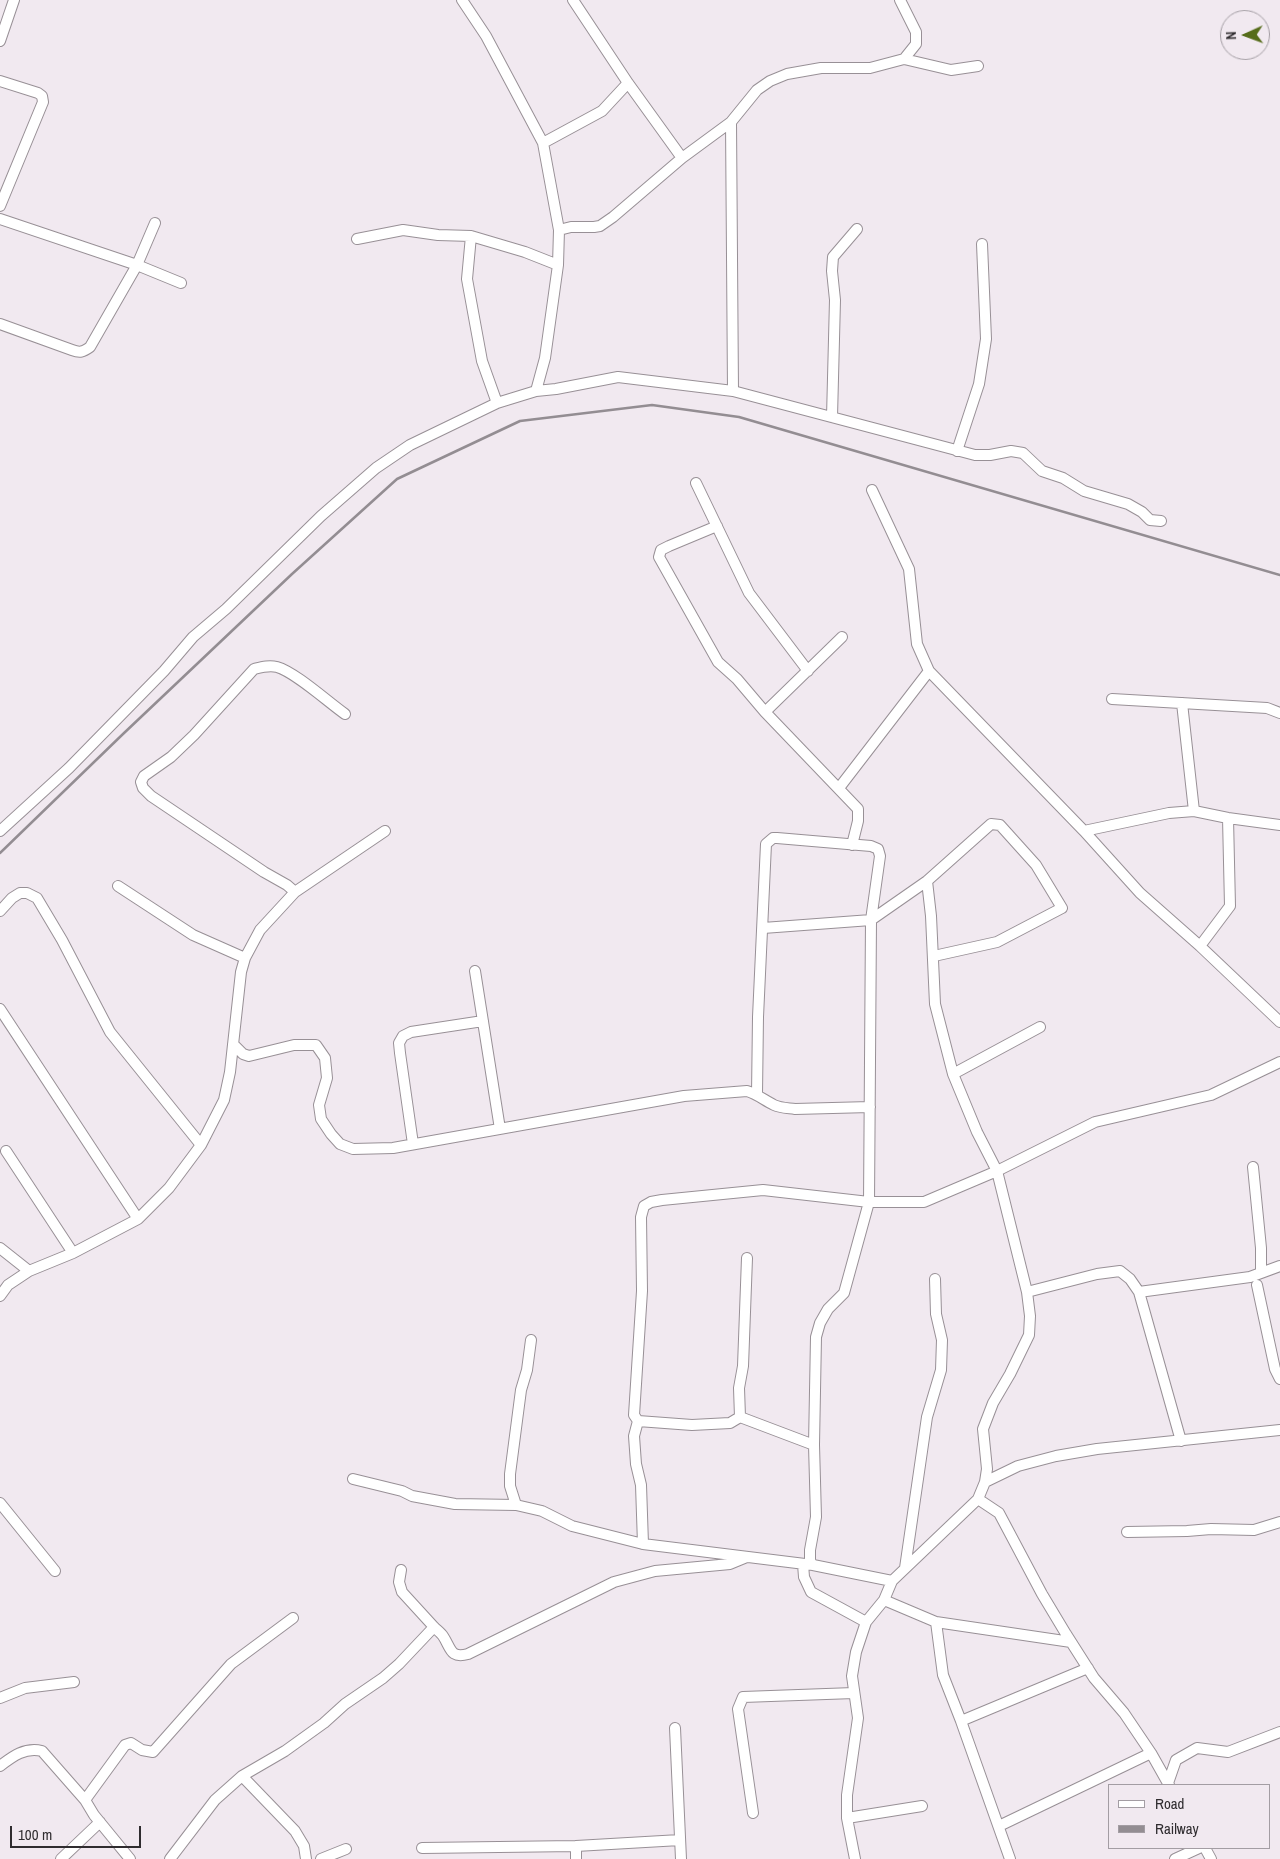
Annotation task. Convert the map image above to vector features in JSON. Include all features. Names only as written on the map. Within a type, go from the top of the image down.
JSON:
[{"type":"street","points":[[0,41],[14,0]]},
{"type":"street","points":[[462,0],[486,36],[543,143],[560,230],[558,265],[545,358],[536,391]]},
{"type":"street","points":[[573,0],[628,83],[682,158]]},
{"type":"street","points":[[900,0],[916,32],[916,44],[904,59]]},
{"type":"street","points":[[560,230],[571,227],[600,226],[612,218],[682,158],[731,122],[757,90],[770,81],[788,74],[821,68],[870,68],[904,59],[951,70],[978,66]]},
{"type":"street","points":[[0,81],[38,92],[42,96],[43,102],[0,206]]},
{"type":"street","points":[[543,143],[602,111],[628,83]]},
{"type":"street","points":[[731,122],[732,391]]},
{"type":"street","points":[[0,219],[137,265],[181,283]]},
{"type":"street","points":[[0,324],[78,352],[84,352],[90,347],[137,265],[155,223]]},
{"type":"street","points":[[832,417],[835,300],[832,271],[833,257],[857,229]]},
{"type":"street","points":[[357,239],[404,230],[438,236],[471,236],[525,252],[558,265]]},
{"type":"street","points":[[471,236],[467,279],[482,360],[497,403]]},
{"type":"street","points":[[956,451],[979,384],[986,340],[982,244]]},
{"type":"street","points":[[0,831],[69,768],[164,671],[193,637],[226,609],[322,516],[376,468],[410,445],[497,403],[536,391],[618,377],[732,391],[975,455],[990,455],[1011,451],[1023,452],[1042,471],[1063,478],[1084,491],[1128,504],[1142,512],[1150,520],[1161,521]]},
{"type":"street","points":[[696,483],[749,593],[808,671]]},
{"type":"street","points":[[872,490],[909,570],[917,644],[929,671],[1084,830],[1140,893],[1200,946],[1280,1022]]},
{"type":"street","points":[[717,526],[669,546],[662,550],[659,557],[718,662],[737,679],[765,712],[858,809],[858,821],[852,845]]},
{"type":"street","points":[[765,712],[842,637]]},
{"type":"street","points":[[295,892],[150,796],[143,788],[141,782],[144,776],[171,756],[194,735],[254,669],[264,666],[276,667],[287,672],[345,714]]},
{"type":"street","points":[[839,788],[929,671]]},
{"type":"street","points":[[1112,699],[1267,708],[1280,713]]},
{"type":"street","points":[[1182,703],[1194,811]]},
{"type":"street","points":[[1084,830],[1143,817],[1194,811],[1280,825]]},
{"type":"street","points":[[1200,946],[1230,906],[1228,818]]},
{"type":"street","points":[[763,928],[872,920],[927,881],[982,830],[991,824],[1000,825],[1036,865],[1062,908],[997,942],[934,956]]},
{"type":"street","points":[[0,1296],[8,1286],[29,1271],[72,1253],[138,1219],[169,1188],[201,1145],[224,1100],[230,1072],[241,972],[245,958],[260,930],[295,892],[385,831]]},
{"type":"street","points":[[757,1094],[758,1017],[766,844],[773,838],[778,838],[878,849],[880,856],[872,920],[869,1202],[844,1293],[828,1309],[820,1323],[816,1337],[814,1445],[816,1517],[810,1561],[804,1577],[811,1592],[866,1622]]},
{"type":"street","points":[[855,1859],[847,1818],[846,1796],[858,1718],[852,1676],[856,1652],[866,1622],[884,1600],[892,1581],[978,1498],[985,1482],[987,1469],[983,1429],[992,1403],[1010,1374],[1029,1335],[1030,1316],[1027,1292],[997,1171],[976,1132],[953,1074],[935,1004],[934,956],[927,881]]},
{"type":"street","points":[[118,886],[193,935],[245,958]]},
{"type":"street","points":[[0,911],[12,898],[20,893],[27,893],[36,898],[62,940],[110,1032],[201,1145]]},
{"type":"street","points":[[475,970],[500,1129]]},
{"type":"street","points":[[0,1010],[138,1219]]},
{"type":"street","points":[[413,1144],[399,1043],[403,1036],[411,1032],[483,1021]]},
{"type":"street","points":[[953,1074],[1040,1027]]},
{"type":"street","points":[[233,1044],[243,1054],[250,1056],[294,1045],[316,1046],[321,1050],[325,1058],[327,1078],[319,1105],[321,1119],[340,1144],[353,1149],[393,1148],[684,1096],[747,1091],[757,1094],[774,1105],[795,1109],[870,1107]]},
{"type":"street","points":[[643,1544],[641,1485],[636,1464],[634,1436],[638,1421],[634,1415],[642,1291],[641,1217],[644,1206],[650,1202],[662,1200],[763,1190],[869,1202],[924,1202],[997,1171],[1095,1122],[1211,1095],[1280,1062]]},
{"type":"street","points":[[6,1150],[72,1253]]},
{"type":"street","points":[[1253,1167],[1261,1248],[1261,1272]]},
{"type":"street","points":[[0,1248],[29,1271]]},
{"type":"street","points":[[740,1417],[739,1388],[743,1366],[747,1258]]},
{"type":"street","points":[[1139,1292],[1250,1277],[1280,1266]]},
{"type":"street","points":[[1027,1292],[1097,1274],[1120,1271],[1130,1279],[1139,1292],[1181,1441]]},
{"type":"street","points":[[905,1568],[927,1416],[941,1370],[942,1340],[936,1314],[935,1279]]},
{"type":"street","points":[[1257,1285],[1275,1369],[1280,1379]]},
{"type":"street","points":[[516,1505],[510,1486],[510,1474],[521,1390],[527,1370],[531,1340]]},
{"type":"street","points":[[638,1421],[692,1425],[730,1423],[740,1417]]},
{"type":"street","points":[[740,1417],[814,1445]]},
{"type":"street","points":[[985,1482],[1018,1466],[1056,1456],[1098,1449],[1280,1430]]},
{"type":"street","points":[[353,1479],[402,1491],[412,1496],[455,1504],[516,1505],[542,1511],[572,1526],[643,1544],[808,1564],[892,1581]]},
{"type":"street","points":[[978,1498],[999,1513],[1042,1594],[1071,1642],[1088,1668],[1124,1713],[1151,1753],[1168,1784]]},
{"type":"street","points":[[0,1503],[55,1570]]},
{"type":"street","points":[[1127,1532],[1187,1531],[1211,1528],[1254,1530],[1280,1522]]},
{"type":"street","points":[[400,1570],[399,1582],[402,1592],[444,1637],[450,1650],[456,1655],[461,1656],[614,1582],[655,1571],[730,1564],[747,1557]]},
{"type":"street","points":[[884,1600],[936,1622],[1071,1642]]},
{"type":"street","points":[[85,1800],[125,1745],[132,1743],[142,1750],[153,1752],[231,1664],[293,1618]]},
{"type":"street","points":[[936,1622],[943,1675],[962,1721],[1010,1859]]},
{"type":"street","points":[[170,1859],[215,1800],[242,1776],[285,1751],[324,1723],[345,1704],[383,1678],[434,1627]]},
{"type":"street","points":[[962,1721],[1088,1668]]},
{"type":"street","points":[[0,1698],[25,1688],[74,1682]]},
{"type":"street","points":[[753,1813],[738,1709],[742,1698],[854,1693]]},
{"type":"street","points":[[675,1728],[681,1859]]},
{"type":"street","points":[[1168,1784],[1176,1760],[1196,1748],[1228,1752],[1280,1732]]},
{"type":"street","points":[[0,1766],[17,1753],[35,1749],[42,1750],[85,1800],[130,1859]]},
{"type":"street","points":[[999,1826],[1151,1753]]},
{"type":"street","points":[[242,1776],[295,1831],[304,1846],[306,1859]]},
{"type":"street","points":[[847,1818],[922,1806]]},
{"type":"street","points":[[61,1859],[100,1822]]},
{"type":"street","points":[[422,1848],[576,1846],[680,1840]]},
{"type":"street","points":[[576,1846],[576,1859]]},
{"type":"street","points":[[321,1859],[346,1849]]},
{"type":"street","points":[[1175,1859],[1197,1849]]},
{"type":"railway","points":[[0,853],[292,574],[397,479],[520,421],[652,405],[739,417],[1280,575]]}]
